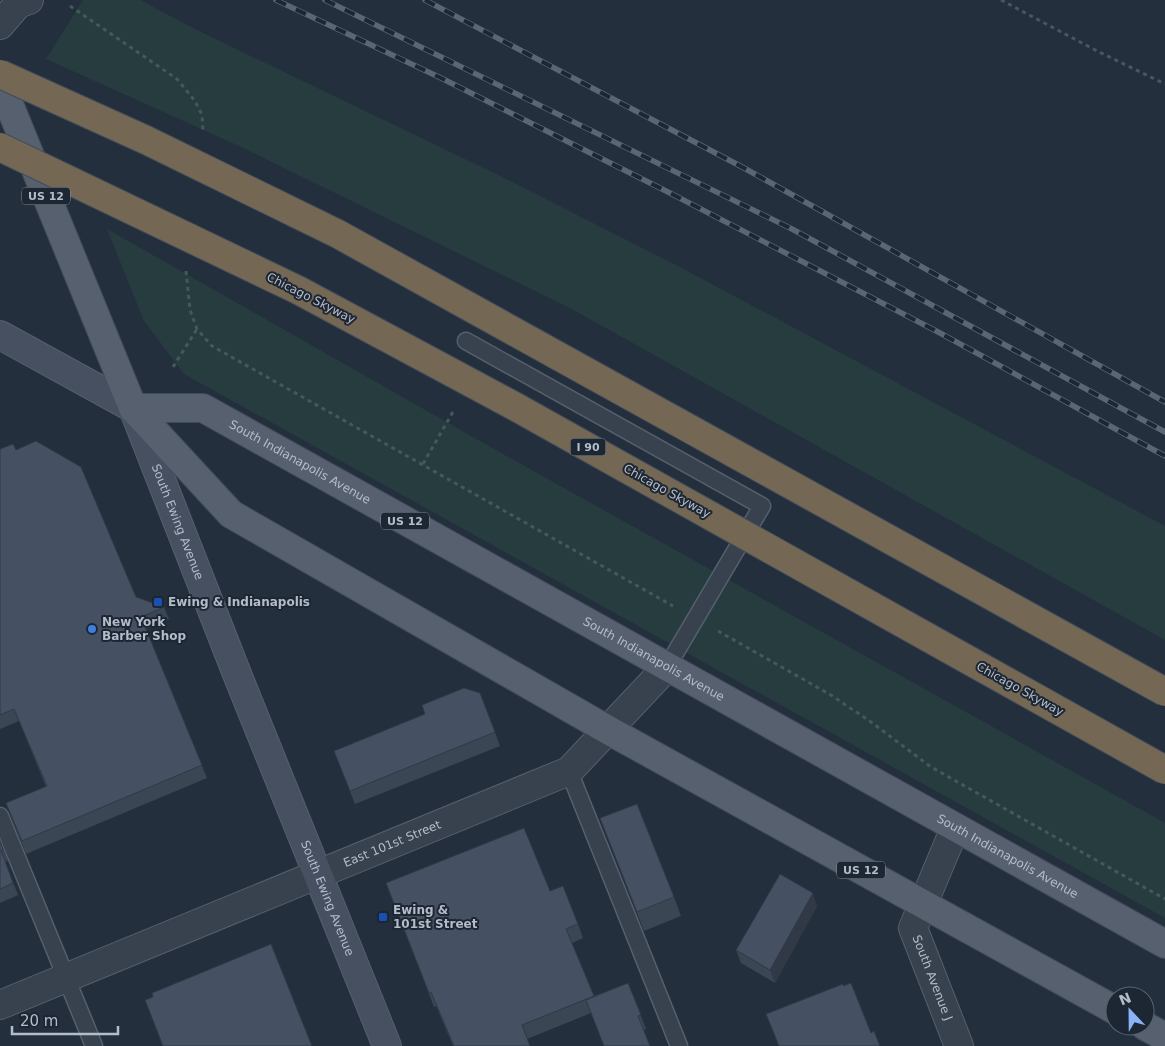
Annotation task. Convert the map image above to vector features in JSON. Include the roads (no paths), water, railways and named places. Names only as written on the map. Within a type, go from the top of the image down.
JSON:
[{"type":"highway","points":[[0,74],[146,140],[338,234],[1165,692]]},
{"type":"highway","name":"Chicago Skyway","points":[[0,147],[306,294],[516,407],[1165,770]]},
{"type":"main road","name":"South Ewing Avenue","points":[[0,82],[133,408],[237,674],[387,1046]]},
{"type":"main road","name":"South Indianapolis Avenue","points":[[0,335],[133,408],[231,514],[608,730],[1105,1004]]},
{"type":"main road","name":"South Indianapolis Avenue","points":[[133,408],[203,408],[1165,944]]},
{"type":"street","points":[[0,25],[22,1]]},
{"type":"street","name":"East 101st Street","points":[[0,1005],[569,771],[667,667]]},
{"type":"street","name":"South Avenue J","points":[[955,828],[912,928],[959,1046]]},
{"type":"lane","points":[[466,341],[762,506],[667,667]]},
{"type":"lane","points":[[569,771],[678,1046]]},
{"type":"lane","points":[[0,816],[94,1046]]},
{"type":"railway","points":[[276,0],[441,78],[668,192],[940,333],[1165,456]]},
{"type":"railway","points":[[325,0],[792,229],[1165,432]]},
{"type":"railway","points":[[425,0],[744,168],[1165,402]]},
{"type":"place","name":"Ewing & Indianapolis","points":[[158,602]]},
{"type":"place","name":"New York Barber Shop","points":[[92,629]]},
{"type":"place","name":"Ewing & 101st Street","points":[[383,917]]}]
